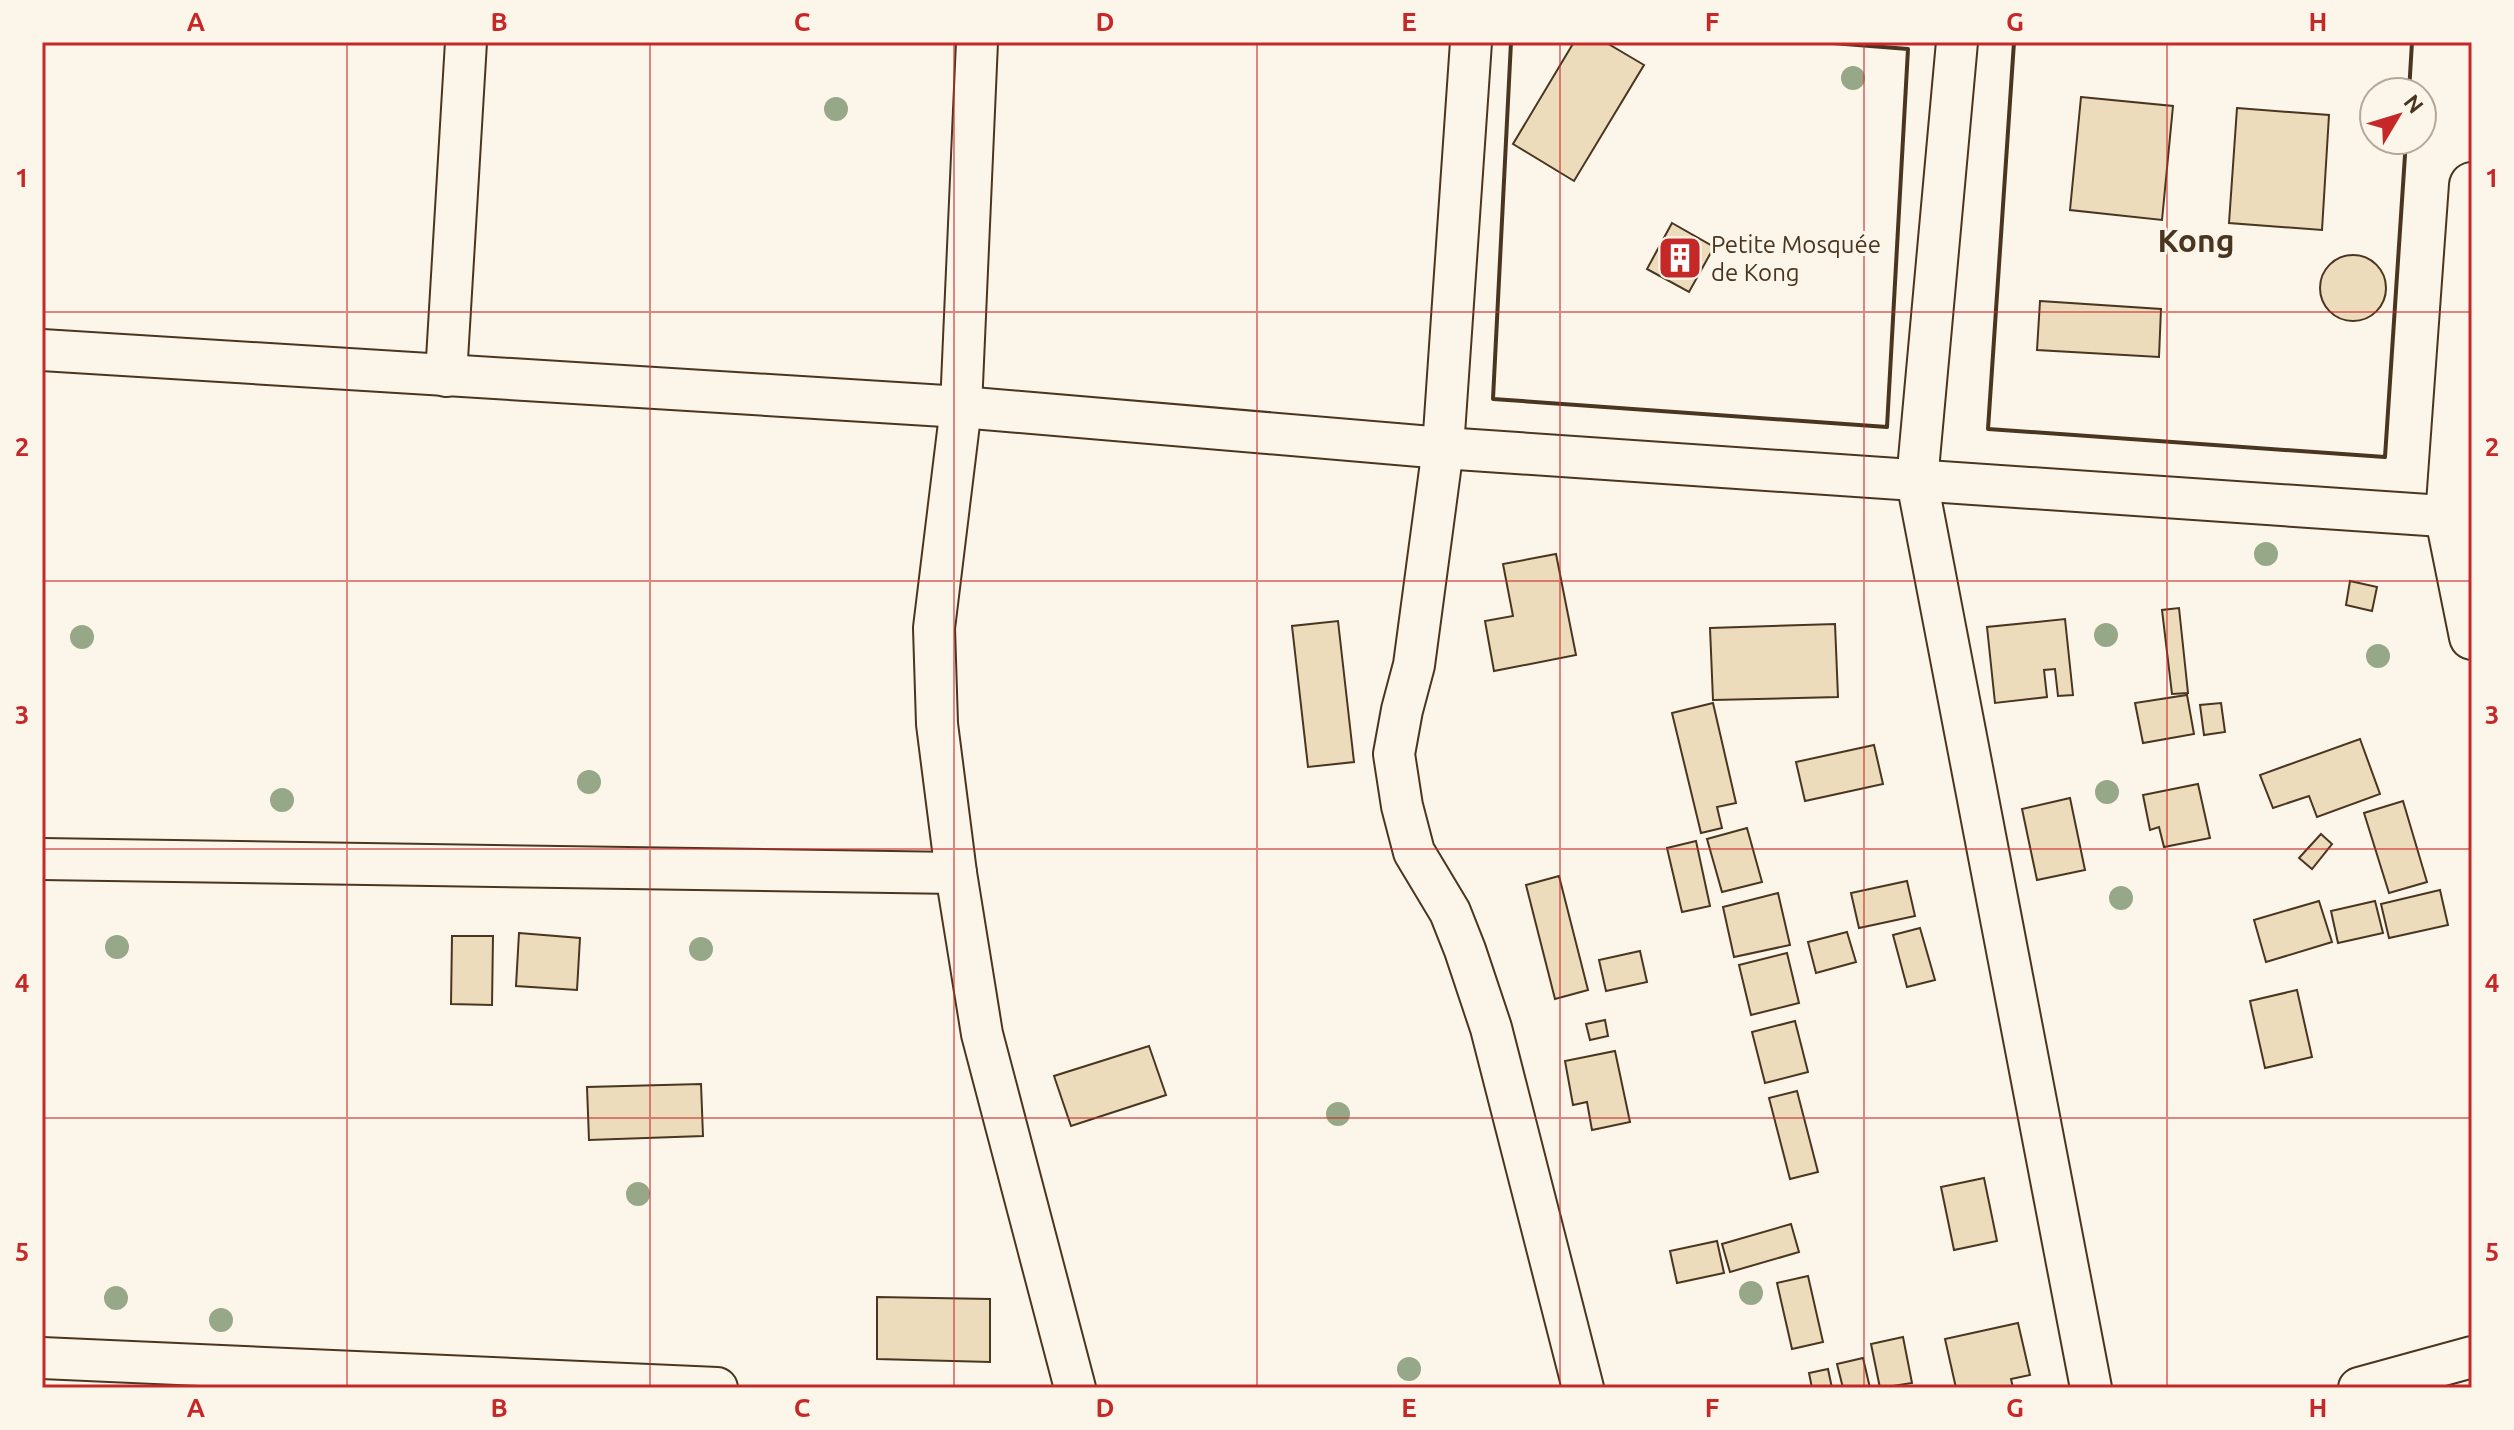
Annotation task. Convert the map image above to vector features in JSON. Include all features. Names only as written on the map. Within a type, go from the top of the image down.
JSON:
[{"type":"main road","points":[[2472,185],[2460,518],[2472,637]]},
{"type":"street","points":[[446,376],[466,42]]},
{"type":"street","points":[[977,42],[961,407],[934,628],[937,724],[956,873],[982,1034],[1075,1388]]},
{"type":"street","points":[[1471,42],[1443,448],[1414,665],[1394,754],[1414,852],[1450,912],[1491,1028],[1583,1388]]},
{"type":"street","points":[[1957,42],[1917,481],[2091,1388]]},
{"type":"street","points":[[42,350],[961,407],[1443,448],[2460,518]]},
{"type":"street","points":[[42,859],[956,873]]},
{"type":"street","points":[[2359,1388],[2472,1357]]},
{"type":"street","points":[[42,1358],[717,1388]]},
{"type":"building","points":[[1574,42],[1605,42],[1644,65],[1574,181],[1513,144]]},
{"type":"building","points":[[2081,97],[2173,106],[2162,220],[2070,210]]},
{"type":"building","points":[[2237,108],[2329,115],[2322,230],[2229,223]]},
{"type":"building","name":"Petite Mosquée de Kong","points":[[1672,223],[1714,247],[1689,292],[1647,269]]},
{"type":"building","points":[[2347,255],[2359,255],[2371,260],[2381,270],[2386,288],[2384,301],[2371,316],[2359,321],[2347,321],[2335,316],[2325,306],[2320,294],[2320,282],[2325,270],[2335,260]]},
{"type":"building","points":[[2040,301],[2161,309],[2159,357],[2037,350]]},
{"type":"building","points":[[1556,554],[1576,655],[1494,671],[1485,621],[1513,616],[1503,564]]},
{"type":"building","points":[[2350,581],[2377,587],[2372,611],[2346,605]]},
{"type":"building","points":[[2179,608],[2188,693],[2172,694],[2162,610]]},
{"type":"building","points":[[2065,619],[2073,695],[2058,696],[2055,669],[2044,670],[2047,697],[1995,703],[1987,627]]},
{"type":"building","points":[[1338,621],[1354,762],[1308,767],[1292,626]]},
{"type":"building","points":[[1835,624],[1838,697],[1713,700],[1710,628]]},
{"type":"building","points":[[2187,695],[2194,734],[2143,743],[2135,703]]},
{"type":"building","points":[[1713,703],[1736,803],[1717,807],[1722,828],[1701,833],[1672,713]]},
{"type":"building","points":[[2221,703],[2225,732],[2204,735],[2200,705]]},
{"type":"building","points":[[2360,739],[2380,794],[2317,817],[2309,796],[2273,808],[2260,775]]},
{"type":"building","points":[[1874,745],[1883,784],[1805,801],[1796,762]]},
{"type":"building","points":[[2198,784],[2210,838],[2164,847],[2159,827],[2150,830],[2143,795]]},
{"type":"building","points":[[2070,798],[2085,870],[2037,880],[2022,809]]},
{"type":"building","points":[[2403,801],[2427,882],[2389,893],[2364,813]]},
{"type":"building","points":[[1747,828],[1762,882],[1722,892],[1707,839]]},
{"type":"building","points":[[2321,834],[2332,844],[2312,869],[2299,858]]},
{"type":"building","points":[[1696,841],[1710,906],[1682,912],[1667,848]]},
{"type":"building","points":[[1559,876],[1588,990],[1555,999],[1526,885]]},
{"type":"building","points":[[1907,881],[1915,916],[1859,928],[1851,893]]},
{"type":"building","points":[[2440,890],[2448,925],[2389,938],[2381,904]]},
{"type":"building","points":[[1778,893],[1790,945],[1734,957],[1723,907]]},
{"type":"building","points":[[2319,901],[2332,942],[2266,962],[2254,920]]},
{"type":"building","points":[[2375,901],[2383,933],[2338,943],[2331,911]]},
{"type":"building","points":[[1920,928],[1935,980],[1907,987],[1893,935]]},
{"type":"building","points":[[1847,932],[1856,962],[1816,973],[1808,942]]},
{"type":"building","points":[[519,933],[580,938],[577,990],[516,986]]},
{"type":"building","points":[[452,936],[493,936],[492,1005],[451,1004]]},
{"type":"building","points":[[1640,951],[1647,982],[1606,991],[1599,960]]},
{"type":"building","points":[[1787,953],[1799,1003],[1751,1015],[1739,965]]},
{"type":"building","points":[[2297,990],[2312,1057],[2265,1068],[2250,1001]]},
{"type":"building","points":[[1605,1020],[1608,1036],[1590,1040],[1586,1024]]},
{"type":"building","points":[[1795,1021],[1808,1072],[1765,1083],[1752,1032]]},
{"type":"building","points":[[1149,1046],[1166,1095],[1071,1126],[1054,1076]]},
{"type":"building","points":[[1615,1051],[1630,1122],[1592,1130],[1587,1102],[1573,1105],[1565,1061]]},
{"type":"building","points":[[701,1084],[703,1136],[589,1140],[587,1087]]},
{"type":"building","points":[[1797,1091],[1818,1172],[1790,1179],[1769,1098]]},
{"type":"building","points":[[1984,1178],[1997,1241],[1954,1250],[1941,1187]]},
{"type":"building","points":[[1791,1224],[1799,1252],[1730,1272],[1722,1244]]},
{"type":"building","points":[[1717,1241],[1724,1273],[1677,1283],[1670,1251]]},
{"type":"building","points":[[1808,1276],[1823,1342],[1792,1349],[1777,1283]]},
{"type":"building","points":[[877,1297],[990,1299],[990,1362],[877,1359]]},
{"type":"building","points":[[2018,1323],[2030,1375],[2011,1379],[2013,1388],[1956,1388],[1945,1339]]},
{"type":"building","points":[[1903,1337],[1912,1383],[1880,1388],[1871,1344]]},
{"type":"building","points":[[1863,1358],[1870,1388],[1843,1388],[1837,1364]]},
{"type":"building","points":[[1828,1369],[1832,1388],[1812,1388],[1809,1373]]},
{"type":"wall","points":[[1511,42],[1493,399],[1887,427],[1908,49],[1820,42]]},
{"type":"wall","points":[[2014,42],[1988,429],[2385,457],[2405,156]]},
{"type":"wall","points":[[2410,76],[2412,42]]},
{"type":"place","name":"Petite Mosquée de Kong","points":[[1680,258]]},
{"type":"district","name":"Kong","points":[[2196,240]]}]
